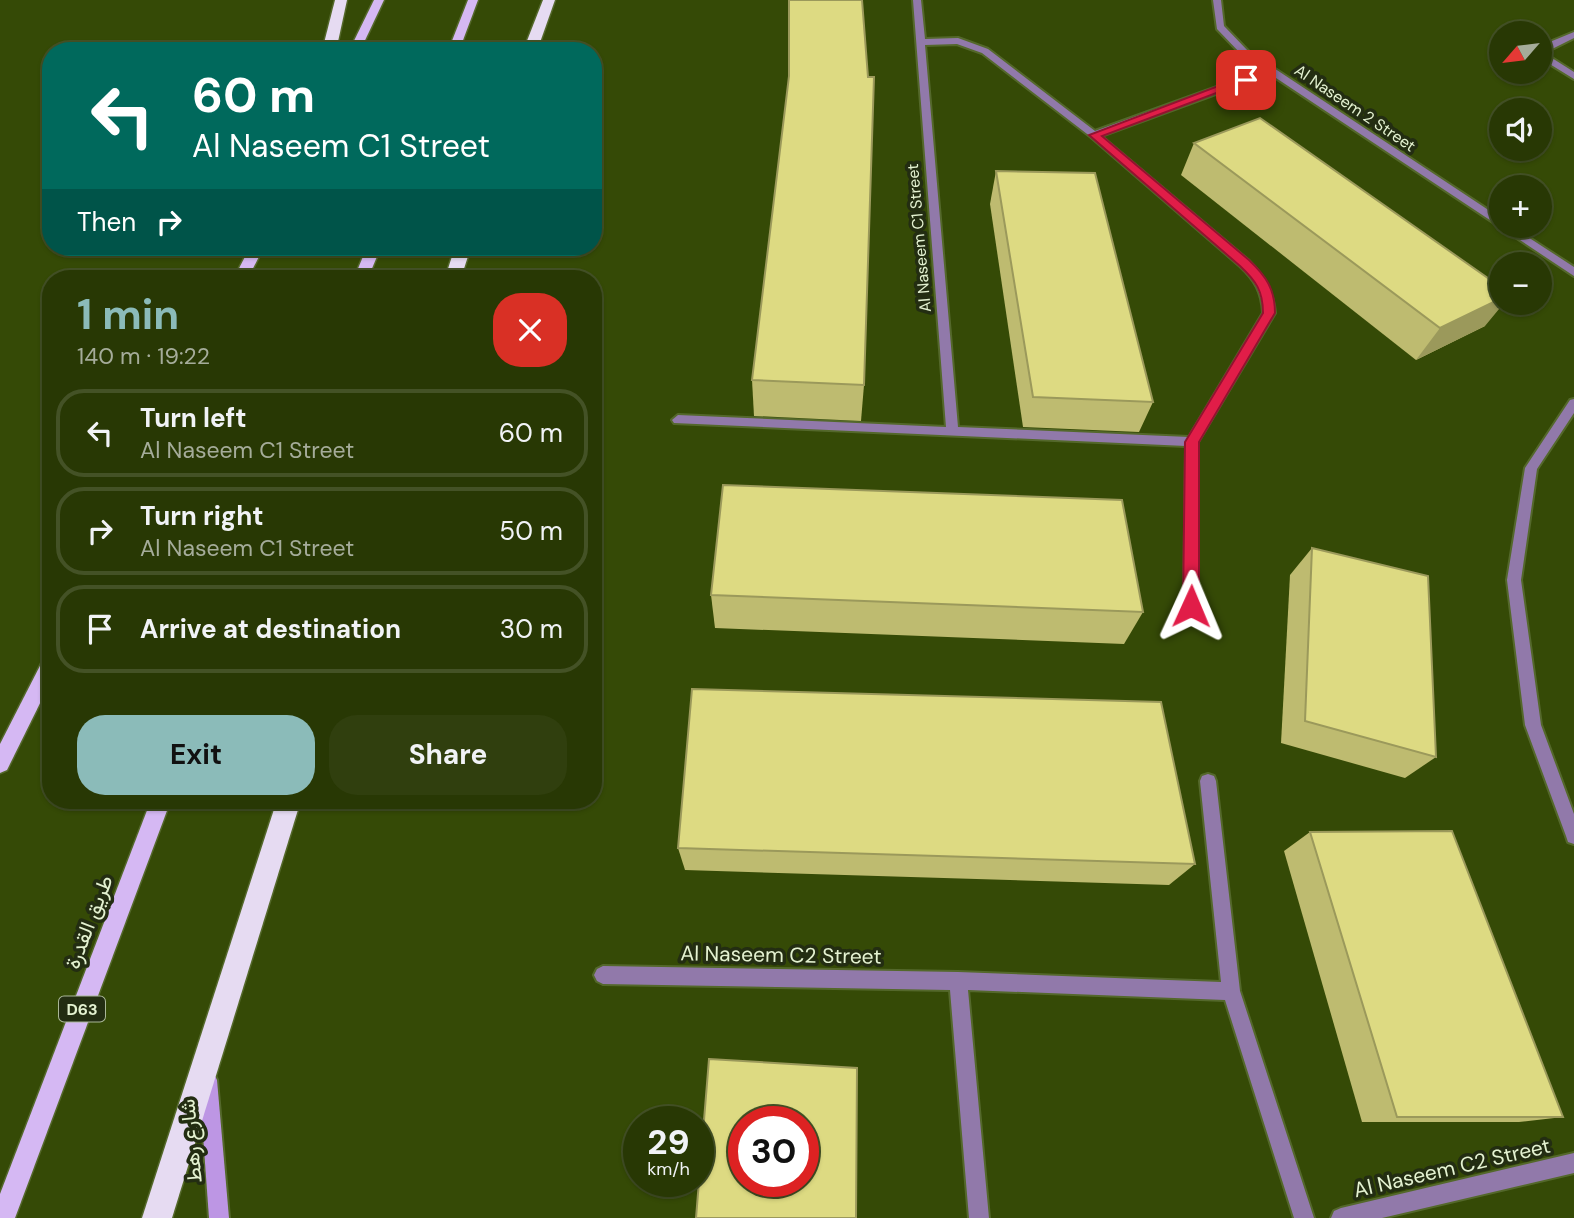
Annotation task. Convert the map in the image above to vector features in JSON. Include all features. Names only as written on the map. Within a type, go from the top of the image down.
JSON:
[{"type":"highway","points":[[331,42],[341,0]]},
{"type":"highway","points":[[533,42],[549,0]]},
{"type":"highway","points":[[157,1218],[286,809]]},
{"type":"main road","points":[[358,42],[379,0]]},
{"type":"main road","points":[[457,42],[473,0]]},
{"type":"main road","points":[[0,764],[42,680]]},
{"type":"main road","name":"طريق القدرة","points":[[3,1218],[158,809]]},
{"type":"street","name":"Al Naseem C1 Street","points":[[916,0],[952,430]]},
{"type":"street","name":"Al Naseem 2 Street","points":[[1217,0],[1220,27],[1245,53],[1489,216]]},
{"type":"street","points":[[1552,44],[1574,35]]},
{"type":"street","points":[[920,42],[958,41],[978,46],[1094,135],[1244,263],[1260,278],[1269,296],[1269,313],[1192,442],[1191,606]]},
{"type":"street","points":[[1552,65],[1574,76]]},
{"type":"street","points":[[1094,135],[1271,71]]},
{"type":"street","name":"Al Naseem 2 Street","points":[[1523,238],[1574,272]]},
{"type":"street","points":[[1574,403],[1531,468],[1514,580],[1533,725],[1574,836]]},
{"type":"street","points":[[678,420],[1192,442]]},
{"type":"street","points":[[1208,781],[1231,991],[1304,1218]]},
{"type":"street","name":"Al Naseem C2 Street","points":[[603,975],[958,981],[1231,991]]},
{"type":"street","points":[[958,981],[979,1218]]},
{"type":"street","name":"شارع رهط","points":[[206,1061],[219,1218]]},
{"type":"street","name":"Al Naseem C2 Street","points":[[1341,1218],[1574,1163]]},
{"type":"building","points":[[789,0],[862,0],[868,77],[874,77],[864,385],[752,380],[789,76]]},
{"type":"building","points":[[1260,118],[1489,279],[1489,304],[1440,328],[1194,143]]},
{"type":"building","points":[[996,171],[1095,173],[1153,402],[1033,397]]},
{"type":"building","points":[[723,485],[1122,500],[1143,612],[711,595]]},
{"type":"building","points":[[1312,548],[1428,576],[1436,757],[1305,721]]},
{"type":"building","points":[[692,689],[1161,702],[1195,864],[678,848]]},
{"type":"building","points":[[1452,831],[1563,1117],[1397,1117],[1310,832]]},
{"type":"building","points":[[709,1059],[857,1068],[856,1218],[696,1218],[698,1197],[714,1197],[714,1106],[705,1106]]},
{"type":"route","points":[[1191,606],[1192,442],[1269,313],[1269,296],[1260,278],[1244,263],[1094,135],[1246,80]]}]
